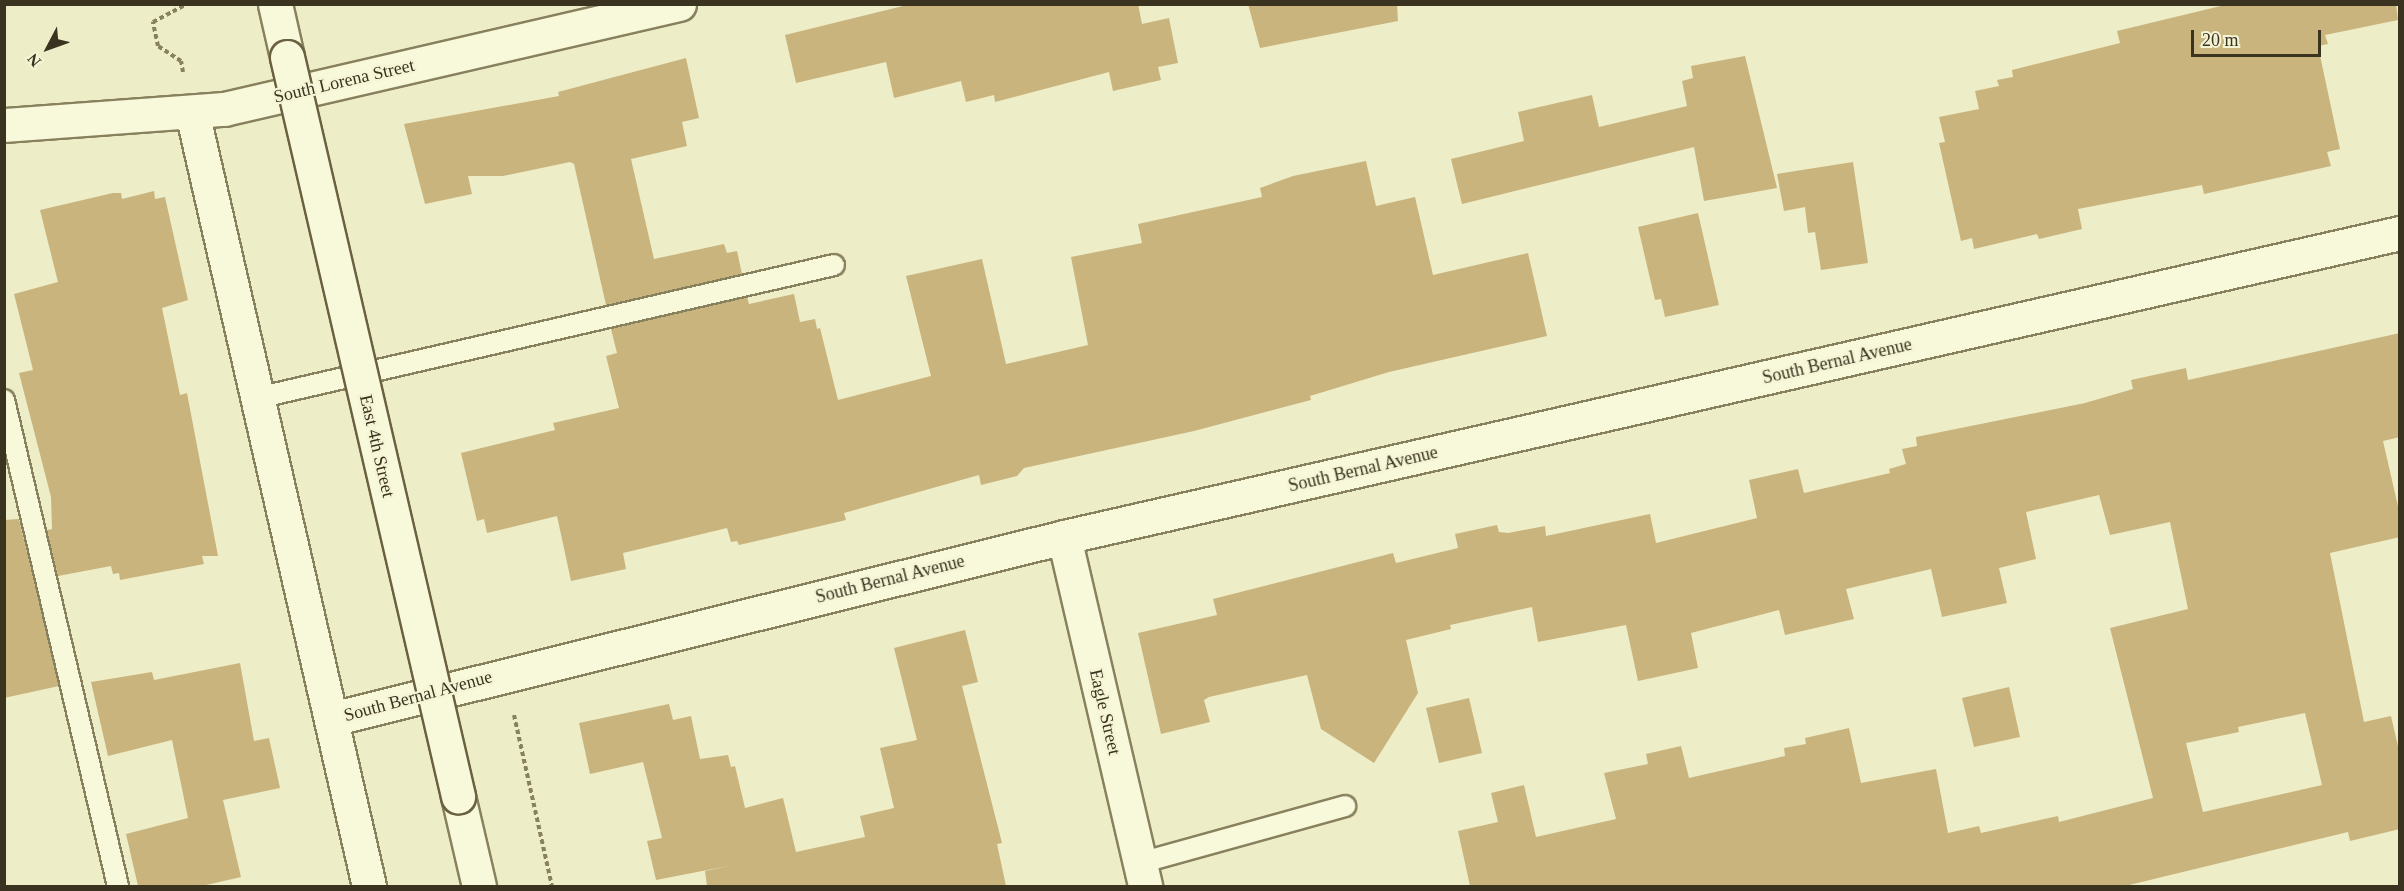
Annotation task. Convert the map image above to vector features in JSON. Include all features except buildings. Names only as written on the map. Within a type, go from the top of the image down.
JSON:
[{"type":"street","name":"South Lorena Street","points":[[4,125],[224,109],[679,4]]},
{"type":"street","name":"East 4th Street","points":[[276,5],[479,886]]},
{"type":"street","points":[[192,112],[369,886]]},
{"type":"street","name":"South Bernal Avenue","points":[[331,719],[506,673],[1064,537],[2400,233]]},
{"type":"street","name":"Eagle Street","points":[[1064,537],[1143,875]]},
{"type":"lane","points":[[258,398],[834,264]]},
{"type":"lane","points":[[4,400],[118,886]]},
{"type":"lane","points":[[1143,875],[1346,806]]},
{"type":"path","points":[[180,61],[158,46],[153,22],[187,4]]},
{"type":"path","points":[[506,673],[552,886]]}]
